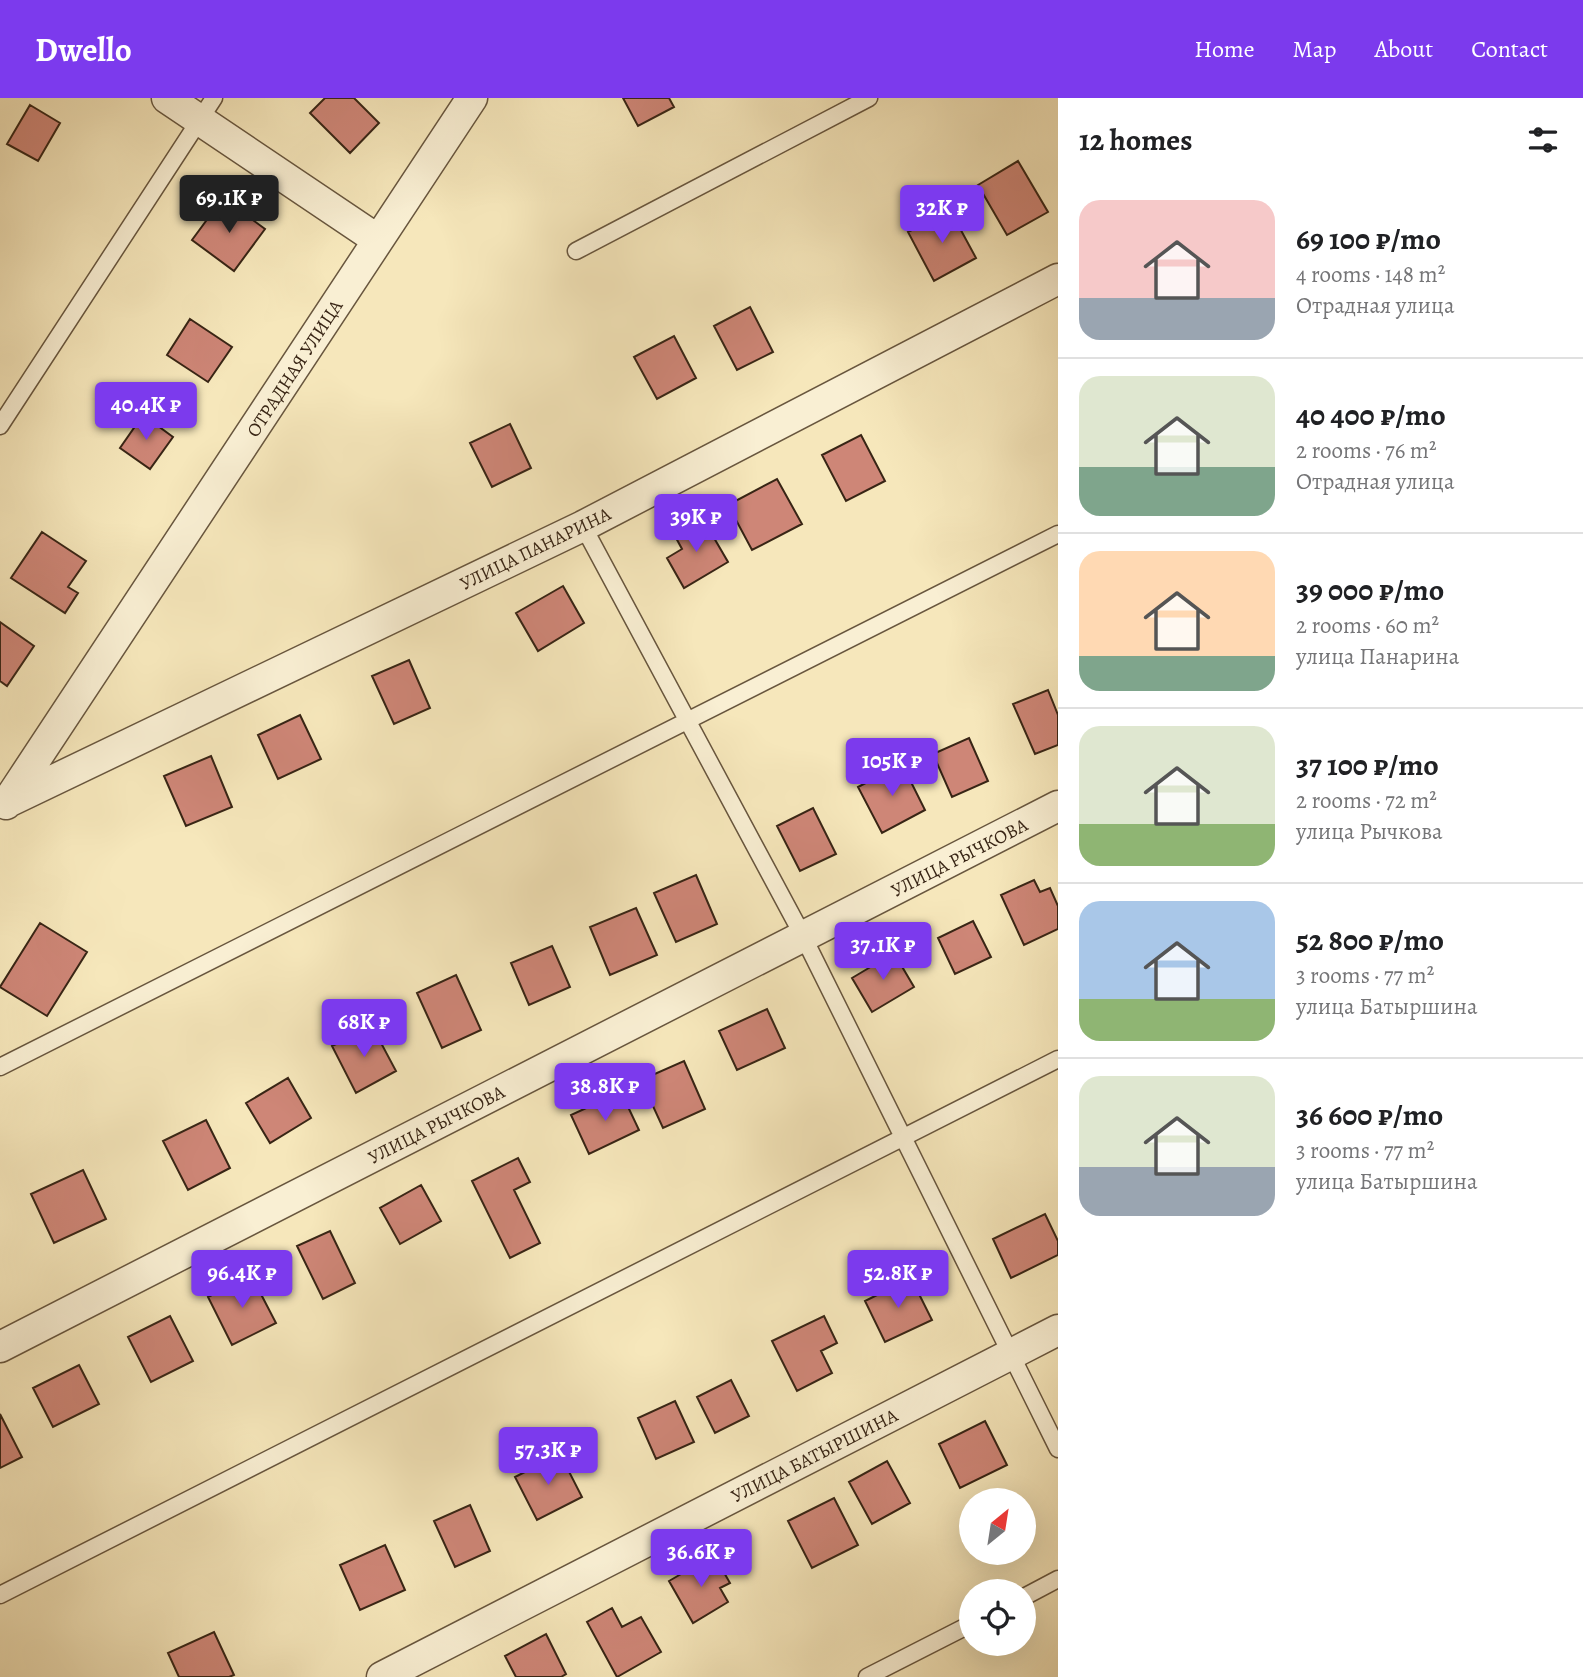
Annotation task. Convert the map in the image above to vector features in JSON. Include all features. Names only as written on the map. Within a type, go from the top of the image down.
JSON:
[{"type":"street","points":[[167,98],[207,109],[378,240]]},
{"type":"street","name":"ОТРАДНАЯ УЛИЦА","points":[[3,808],[472,98]]},
{"type":"street","name":"УЛИЦА ПАНАРИНА","points":[[3,808],[583,526],[1058,279]]},
{"type":"street","name":"УЛИЦА РЫЧКОВА","points":[[0,1347],[1058,806]]},
{"type":"street","name":"УЛИЦА БАТЫРШИНА","points":[[382,1677],[1058,1330]]},
{"type":"lane","points":[[576,251],[869,98]]},
{"type":"lane","points":[[0,426],[207,109]]},
{"type":"lane","points":[[583,526],[803,936],[1058,1449]]},
{"type":"lane","points":[[0,1067],[1058,534]]},
{"type":"lane","points":[[0,1595],[1058,1059]]},
{"type":"lane","points":[[1036,1591],[1058,1579]]},
{"type":"lane","points":[[867,1677],[959,1630]]},
{"type":"building","points":[[325,98],[354,98],[379,123],[350,153],[310,113]]},
{"type":"building","points":[[623,98],[669,98],[674,107],[638,126]]},
{"type":"building","points":[[30,105],[60,123],[38,161],[7,144]]},
{"type":"building","points":[[1018,161],[1048,212],[1007,235],[978,185]]},
{"type":"building","points":[[223,198],[265,229],[234,271],[192,240]]},
{"type":"building","points":[[950,210],[976,258],[934,281],[908,232]]},
{"type":"building","points":[[750,307],[773,352],[737,370],[714,326]]},
{"type":"building","points":[[190,319],[232,347],[208,382],[167,355]]},
{"type":"building","points":[[674,336],[696,378],[657,399],[634,357]]},
{"type":"building","points":[[143,415],[173,437],[150,469],[120,448]]},
{"type":"building","points":[[510,424],[531,468],[492,487],[470,443]]},
{"type":"building","points":[[861,435],[885,481],[846,501],[822,455]]},
{"type":"building","points":[[777,479],[802,524],[752,550],[728,505]]},
{"type":"building","points":[[703,519],[728,562],[684,588],[667,558],[682,549],[675,536]]},
{"type":"building","points":[[42,532],[86,561],[68,587],[78,593],[65,613],[11,578]]},
{"type":"building","points":[[563,586],[584,623],[538,651],[516,613]]},
{"type":"building","points":[[0,622],[34,646],[7,686],[0,681]]},
{"type":"building","points":[[409,660],[430,708],[394,724],[372,676]]},
{"type":"building","points":[[1048,690],[1058,715],[1058,745],[1035,754],[1013,704]]},
{"type":"building","points":[[300,715],[321,759],[278,779],[258,735]]},
{"type":"building","points":[[969,738],[988,781],[952,797],[933,754]]},
{"type":"building","points":[[211,756],[232,807],[186,826],[164,776]]},
{"type":"building","points":[[902,764],[925,810],[882,833],[858,787]]},
{"type":"building","points":[[813,808],[836,854],[800,871],[777,826]]},
{"type":"building","points":[[696,875],[717,924],[676,942],[654,893]]},
{"type":"building","points":[[1034,880],[1040,892],[1050,888],[1058,906],[1058,929],[1024,945],[1001,895]]},
{"type":"building","points":[[636,908],[657,955],[610,975],[590,927]]},
{"type":"building","points":[[973,921],[991,957],[955,974],[938,938]]},
{"type":"building","points":[[40,923],[87,952],[47,1016],[0,987]]},
{"type":"building","points":[[552,946],[570,987],[529,1005],[511,963]]},
{"type":"building","points":[[894,953],[914,987],[872,1012],[852,978]]},
{"type":"building","points":[[456,975],[481,1030],[442,1048],[417,993]]},
{"type":"building","points":[[767,1009],[785,1048],[737,1070],[719,1031]]},
{"type":"building","points":[[372,1026],[396,1071],[356,1093],[332,1046]]},
{"type":"building","points":[[684,1061],[705,1109],[663,1128],[641,1080]]},
{"type":"building","points":[[288,1078],[311,1118],[270,1143],[246,1103]]},
{"type":"building","points":[[621,1092],[639,1130],[589,1154],[571,1115]]},
{"type":"building","points":[[206,1120],[230,1168],[188,1190],[163,1141]]},
{"type":"building","points":[[518,1158],[530,1182],[514,1190],[540,1243],[510,1258],[472,1181]]},
{"type":"building","points":[[83,1170],[106,1219],[54,1243],[31,1194]]},
{"type":"building","points":[[421,1185],[441,1221],[400,1244],[380,1208]]},
{"type":"building","points":[[1045,1214],[1058,1241],[1058,1255],[1011,1278],[993,1239]]},
{"type":"building","points":[[330,1231],[355,1283],[323,1299],[297,1246]]},
{"type":"building","points":[[251,1275],[276,1323],[232,1345],[208,1297]]},
{"type":"building","points":[[911,1278],[932,1320],[885,1342],[865,1301]]},
{"type":"building","points":[[170,1316],[193,1361],[151,1382],[128,1337]]},
{"type":"building","points":[[824,1316],[837,1343],[821,1351],[832,1373],[797,1391],[772,1341]]},
{"type":"building","points":[[79,1365],[99,1404],[53,1427],[33,1388]]},
{"type":"building","points":[[731,1380],[749,1416],[715,1433],[697,1397]]},
{"type":"building","points":[[675,1401],[694,1442],[656,1459],[638,1418]]},
{"type":"building","points":[[0,1414],[22,1457],[0,1468]]},
{"type":"building","points":[[985,1421],[1007,1465],[960,1488],[939,1444]]},
{"type":"building","points":[[560,1454],[582,1497],[537,1520],[515,1477]]},
{"type":"building","points":[[887,1461],[910,1503],[872,1524],[849,1482]]},
{"type":"building","points":[[834,1498],[858,1545],[812,1568],[788,1521]]},
{"type":"building","points":[[470,1505],[490,1551],[455,1567],[434,1521]]},
{"type":"building","points":[[385,1545],[405,1590],[360,1610],[340,1565]]},
{"type":"building","points":[[714,1555],[730,1583],[720,1588],[728,1602],[693,1623],[669,1581]]},
{"type":"building","points":[[612,1608],[622,1627],[641,1617],[661,1652],[617,1677],[587,1622]]},
{"type":"building","points":[[214,1632],[234,1675],[179,1677],[168,1653]]},
{"type":"building","points":[[546,1634],[566,1674],[561,1677],[516,1677],[505,1656]]}]
